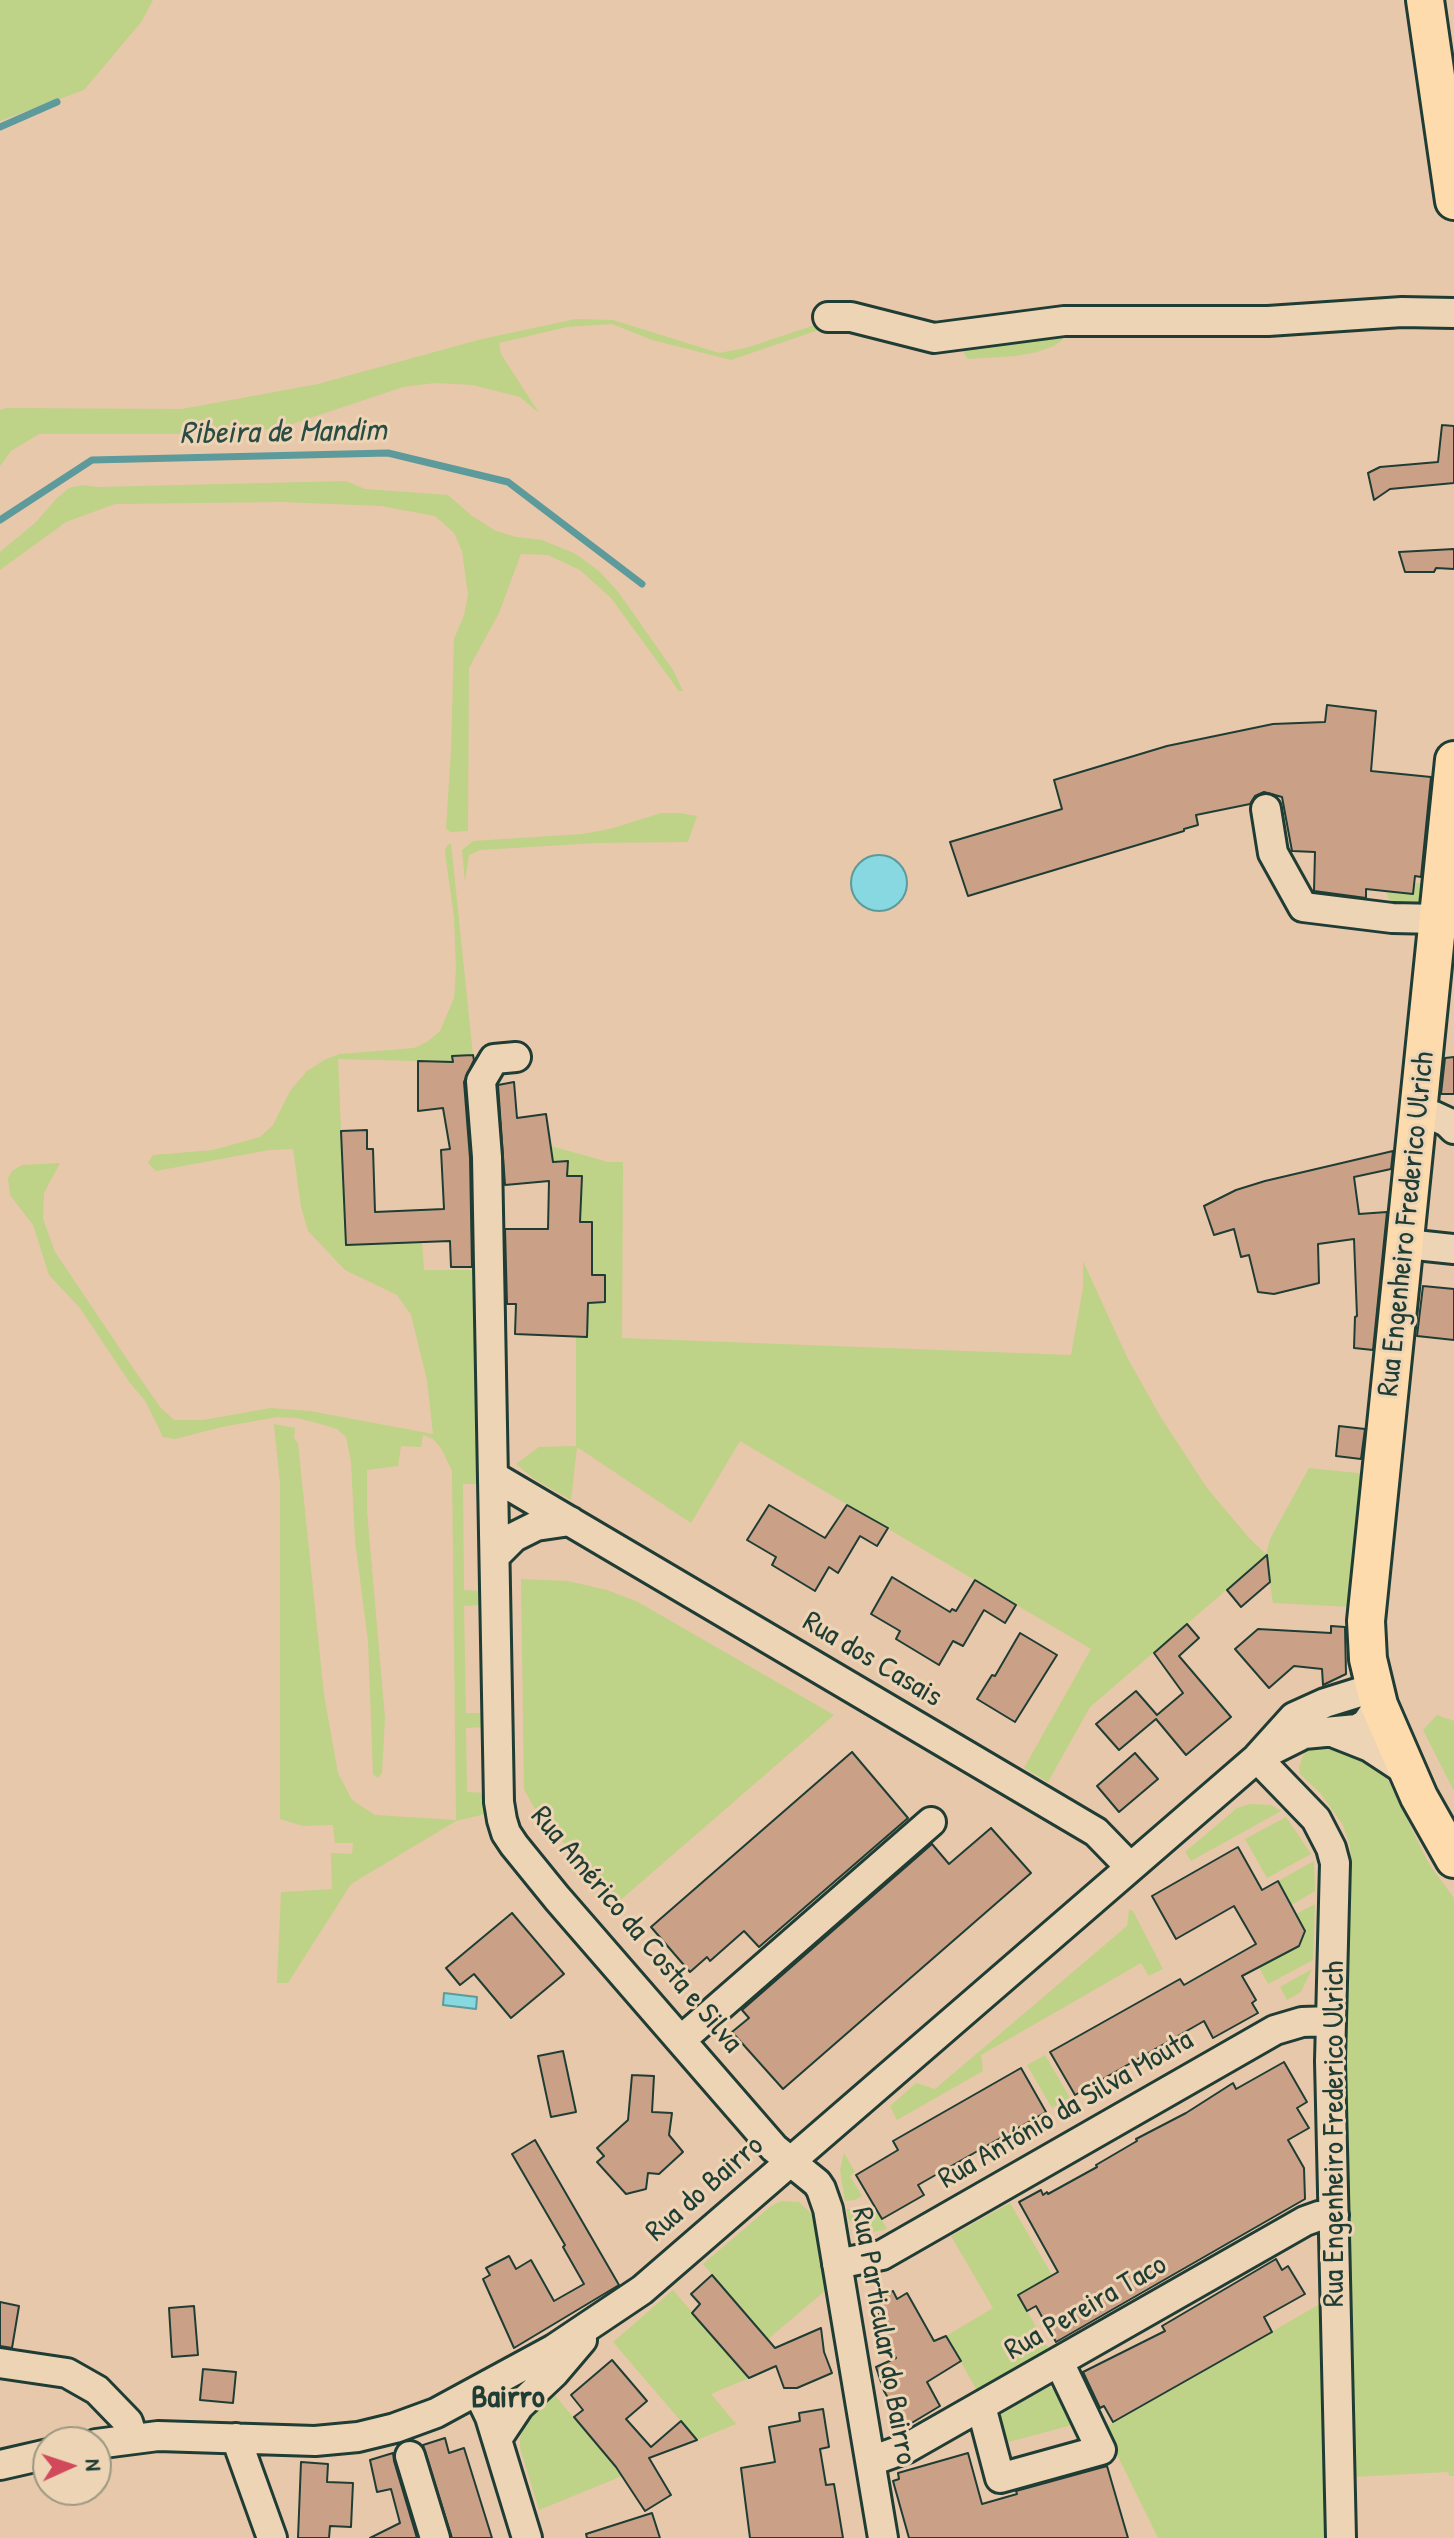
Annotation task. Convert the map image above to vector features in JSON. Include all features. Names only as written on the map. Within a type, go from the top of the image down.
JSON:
[{"type":"main road","points":[[1425,0],[1454,201]]},
{"type":"main road","name":"Rua Engenheiro Frederico Ulrich","points":[[1454,760],[1367,1601],[1368,1659],[1376,1697],[1408,1772],[1454,1859]]},
{"type":"street","points":[[828,317],[851,317],[934,338],[1064,321],[1268,321],[1402,312],[1454,313]]},
{"type":"street","points":[[1266,809],[1273,853],[1303,907],[1392,918],[1439,919]]},
{"type":"street","points":[[493,1476],[487,1157],[481,1081],[494,1059],[516,1057]]},
{"type":"street","points":[[1419,1114],[1434,1116],[1454,1129]]},
{"type":"street","points":[[1406,1244],[1454,1249]]},
{"type":"street","name":"Rua dos Casais","points":[[493,1476],[1096,1832],[1130,1867]]},
{"type":"street","name":"Rua Américo da Costa e Silva","points":[[493,1476],[499,1802],[506,1833],[557,1898],[774,2148],[790,2161]]},
{"type":"street","points":[[495,1556],[514,1537],[536,1526],[570,1521]]},
{"type":"street","name":"Rua do Bairro","points":[[1257,1758],[1304,1734],[1357,1729],[1366,1724],[1376,1697]]},
{"type":"street","name":"Rua do Bairro","points":[[112,2441],[183,2436],[315,2441],[358,2437],[418,2421],[478,2392],[594,2324],[642,2290],[1257,1758],[1294,1717],[1306,1710],[1376,1697]]},
{"type":"street","points":[[1327,1731],[1370,1747],[1408,1772]]},
{"type":"street","name":"Rua Engenheiro Frederico Ulrich","points":[[1257,1758],[1305,1806],[1325,1834],[1331,1848],[1336,1884],[1331,2021],[1341,2538]]},
{"type":"street","points":[[681,2040],[931,1822]]},
{"type":"street","name":"Rua António da Silva Mouta","points":[[837,2264],[882,2255],[1284,2026],[1331,2021]]},
{"type":"street","name":"Rua Particular do Bairro","points":[[790,2161],[821,2189],[828,2209],[883,2538]]},
{"type":"street","name":"Rua Pereira Taco","points":[[871,2461],[907,2448],[1305,2221],[1334,2215]]},
{"type":"street","points":[[497,2439],[519,2406],[554,2373],[594,2324]]},
{"type":"street","points":[[981,2406],[1000,2478],[1101,2450],[1059,2362]]},
{"type":"street","points":[[0,2363],[67,2373],[87,2384],[128,2422],[133,2438]]},
{"type":"street","points":[[478,2392],[497,2439],[527,2538]]},
{"type":"street","points":[[236,2438],[272,2538]]},
{"type":"street","points":[[410,2456],[435,2538]]},
{"type":"street","points":[[0,2465],[32,2458]]},
{"type":"green space","points":[[0,0],[153,0],[142,21],[84,90],[0,121]]},
{"type":"green space","points":[[576,319],[613,320],[719,353],[746,348],[818,324],[1064,333],[1062,340],[1054,346],[1037,352],[968,359],[960,347],[833,325],[731,360],[652,340],[612,324],[567,327],[499,343],[501,354],[539,413],[520,397],[473,385],[435,383],[403,387],[277,429],[179,434],[39,434],[11,451],[0,466],[0,410],[6,408],[182,409],[318,384],[482,339]]},
{"type":"green space","points":[[346,481],[365,489],[448,495],[496,531],[542,540],[576,554],[600,572],[619,593],[673,670],[683,691],[679,691],[611,598],[580,570],[548,555],[521,554],[499,613],[469,668],[468,831],[450,832],[446,828],[454,639],[468,595],[462,551],[454,533],[435,516],[381,506],[282,502],[115,504],[66,522],[0,570],[0,552],[35,523],[69,488],[82,485]]},
{"type":"green space","points":[[661,813],[697,816],[688,842],[597,843],[480,850],[469,855],[465,882],[462,850],[473,841],[582,834]]},
{"type":"green space","points":[[451,843],[473,1055],[453,1056],[453,1062],[338,1059],[346,1245],[422,1242],[424,1270],[477,1270],[479,1484],[463,1484],[464,1590],[481,1591],[481,1605],[464,1606],[466,1713],[482,1713],[483,1727],[466,1728],[467,1792],[484,1793],[485,1814],[456,1821],[351,1884],[288,1983],[277,1983],[281,1892],[332,1889],[331,1853],[352,1854],[353,1843],[335,1843],[333,1825],[303,1826],[280,1819],[280,1484],[274,1424],[295,1428],[294,1438],[298,1443],[324,1695],[338,1773],[352,1800],[375,1815],[456,1820],[452,1471],[441,1448],[433,1439],[423,1435],[421,1447],[401,1446],[398,1466],[367,1470],[367,1511],[385,1718],[382,1773],[378,1778],[373,1774],[368,1641],[346,1437],[337,1429],[324,1425],[277,1417],[175,1439],[163,1437],[146,1402],[80,1308],[49,1275],[33,1225],[10,1195],[8,1178],[12,1171],[22,1165],[60,1163],[44,1193],[43,1219],[55,1252],[161,1408],[174,1420],[203,1420],[271,1408],[310,1411],[433,1434],[427,1380],[411,1315],[397,1295],[345,1270],[308,1231],[301,1207],[293,1149],[269,1150],[156,1171],[148,1163],[153,1155],[213,1150],[260,1137],[273,1125],[290,1091],[307,1071],[326,1059],[340,1054],[414,1048],[440,1031],[454,998],[456,969],[454,917],[445,853]]},
{"type":"green space","points":[[1414,883],[1429,884],[1421,906],[1396,904],[1389,899],[1386,891]]},
{"type":"green space","points":[[551,1146],[608,1162],[623,1162],[622,1338],[1071,1355],[1083,1288],[1083,1261],[1127,1357],[1160,1416],[1207,1488],[1266,1554],[1270,1539],[1309,1468],[1367,1474],[1353,1607],[1273,1603],[1266,1556],[1090,1707],[1048,1782],[1024,1768],[1091,1649],[740,1441],[691,1523],[577,1447],[571,1500],[534,1479],[516,1464],[539,1447],[576,1446],[576,1336],[588,1303],[605,1302],[605,1275],[579,1275],[592,1222],[580,1222],[582,1177],[567,1176],[567,1162],[553,1162]]},
{"type":"green space","points":[[521,1579],[568,1581],[607,1590],[638,1602],[834,1715],[616,1904],[533,1806],[524,1789]]},
{"type":"green space","points":[[1437,1715],[1454,1721],[1454,1791],[1423,1730]]},
{"type":"green space","points":[[1322,1744],[1339,1746],[1378,1766],[1386,1776],[1429,1864],[1454,1898],[1454,2476],[1449,2476],[1448,2472],[1353,2477],[1343,2057],[1352,1870],[1350,1846],[1343,1825],[1321,1794],[1300,1774],[1304,1753]]},
{"type":"green space","points":[[1250,1804],[1271,1805],[1281,1811],[1191,1861],[1185,1852],[1237,1808]]},
{"type":"green space","points":[[1286,1817],[1311,1854],[1267,1878],[1245,1839]]},
{"type":"green space","points":[[1314,1861],[1315,1891],[1291,1905],[1278,1881]]},
{"type":"green space","points":[[1315,1904],[1313,1960],[1268,1984],[1259,1967],[1299,1946],[1305,1931],[1296,1914]]},
{"type":"green space","points":[[1129,1910],[1133,1911],[1163,1969],[1149,1976],[1141,1963],[981,2055],[983,2071],[897,2120],[890,2106],[916,2083],[935,2089],[1127,1926]]},
{"type":"green space","points":[[1312,1969],[1301,1992],[1287,2000],[1280,1987]]},
{"type":"green space","points":[[1045,2055],[1070,2098],[1052,2108],[1027,2065]]},
{"type":"green space","points":[[844,2153],[855,2172],[850,2176],[862,2196],[855,2200],[845,2201],[840,2170]]},
{"type":"green space","points":[[781,2201],[799,2202],[813,2215],[826,2290],[768,2339],[703,2264]]},
{"type":"green space","points":[[1010,2203],[1052,2275],[1018,2295],[1050,2351],[978,2392],[946,2336],[993,2308],[951,2236]]},
{"type":"green space","points":[[873,2205],[887,2229],[869,2233],[856,2228],[849,2220],[846,2209],[866,2209]]},
{"type":"green space","points":[[673,2290],[749,2378],[711,2394],[736,2424],[697,2440],[613,2342]]},
{"type":"green space","points":[[1320,2304],[1327,2538],[1158,2538],[1104,2428]]},
{"type":"green space","points":[[1049,2387],[1057,2391],[1072,2425],[1005,2443],[999,2419],[1001,2414]]},
{"type":"green space","points":[[553,2393],[622,2476],[539,2510],[520,2448],[520,2438],[528,2417]]},
{"type":"water","points":[[879,855],[899,863],[907,883],[899,903],[879,911],[859,903],[851,883],[859,863]]},
{"type":"water","points":[[444,1993],[477,1997],[476,2009],[443,2005]]},
{"type":"building","points":[[1442,425],[1454,426],[1454,483],[1390,489],[1374,500],[1368,473],[1380,467],[1438,462]]},
{"type":"building","points":[[1454,549],[1454,569],[1436,568],[1434,572],[1405,572],[1399,552]]},
{"type":"building","points":[[1327,705],[1376,711],[1371,771],[1431,777],[1421,877],[1415,876],[1413,894],[1366,889],[1366,898],[1314,891],[1315,852],[1292,851],[1282,797],[1264,792],[1255,796],[1250,804],[1196,815],[1198,825],[1184,831],[968,896],[950,842],[1062,809],[1054,780],[1167,746],[1273,724],[1325,722]]},
{"type":"building","points":[[473,1055],[474,1060],[464,1082],[470,1158],[472,1267],[451,1267],[450,1241],[346,1245],[341,1131],[367,1130],[367,1149],[373,1149],[375,1212],[444,1209],[441,1150],[450,1149],[443,1108],[418,1111],[418,1061],[453,1062],[452,1056]]},
{"type":"building","points":[[1454,1057],[1454,1094],[1441,1094],[1445,1058]]},
{"type":"building","points":[[514,1082],[517,1118],[546,1114],[553,1162],[568,1161],[567,1176],[582,1176],[580,1222],[592,1222],[592,1275],[605,1275],[605,1302],[588,1303],[587,1337],[515,1334],[516,1304],[507,1304],[505,1229],[548,1229],[549,1181],[505,1185],[498,1085]]},
{"type":"building","points":[[1393,1151],[1391,1169],[1354,1177],[1359,1214],[1387,1212],[1373,1350],[1354,1348],[1357,1316],[1354,1239],[1318,1244],[1319,1283],[1274,1294],[1258,1292],[1249,1255],[1241,1257],[1234,1229],[1214,1235],[1204,1206],[1236,1190],[1265,1181]]},
{"type":"building","points":[[1423,1286],[1454,1289],[1454,1340],[1417,1336]]},
{"type":"building","points":[[1339,1426],[1365,1429],[1361,1459],[1336,1456]]},
{"type":"building","points":[[769,1505],[825,1538],[847,1505],[888,1528],[877,1546],[860,1536],[838,1573],[829,1567],[815,1591],[772,1565],[776,1557],[747,1540]]},
{"type":"building","points":[[1267,1555],[1270,1582],[1241,1607],[1227,1590]]},
{"type":"building","points":[[892,1577],[950,1612],[952,1609],[956,1611],[975,1580],[1016,1605],[1005,1623],[984,1610],[963,1646],[953,1641],[939,1665],[896,1639],[900,1631],[871,1614]]},
{"type":"building","points":[[1187,1624],[1199,1638],[1179,1656],[1231,1717],[1186,1755],[1156,1719],[1119,1750],[1096,1724],[1136,1691],[1157,1715],[1183,1693],[1154,1653]]},
{"type":"building","points":[[1331,1626],[1345,1627],[1346,1674],[1323,1685],[1322,1669],[1294,1666],[1269,1688],[1235,1649],[1258,1629],[1331,1633]]},
{"type":"building","points":[[1020,1633],[1057,1655],[1015,1722],[977,1699],[992,1675],[995,1676]]},
{"type":"building","points":[[852,1752],[908,1818],[759,1947],[744,1931],[710,1961],[707,1957],[690,1972],[651,1927]]},
{"type":"building","points":[[1135,1753],[1158,1779],[1119,1812],[1097,1786]]},
{"type":"building","points":[[991,1828],[1031,1873],[783,2089],[732,2032],[749,2018],[742,2010],[932,1844],[949,1864]]},
{"type":"building","points":[[1238,1847],[1262,1890],[1278,1881],[1305,1931],[1299,1946],[1242,1976],[1256,2000],[1252,2003],[1258,2013],[1213,2038],[1204,2021],[1075,2095],[1050,2052],[1180,1979],[1184,1985],[1256,1944],[1234,1906],[1176,1939],[1152,1896]]},
{"type":"building","points":[[512,1913],[564,1974],[511,2018],[474,1974],[460,1985],[446,1968]]},
{"type":"building","points":[[563,2051],[576,2112],[551,2117],[538,2056]]},
{"type":"building","points":[[1284,2062],[1307,2102],[1297,2108],[1309,2128],[1288,2140],[1304,2168],[1305,2199],[1056,2342],[1036,2306],[1027,2311],[1018,2295],[1058,2272],[1019,2202],[1041,2190],[1043,2195],[1048,2194],[1233,2083],[1236,2089]]},
{"type":"building","points":[[1021,2068],[1046,2112],[918,2185],[924,2195],[882,2219],[856,2175],[898,2150],[893,2141]]},
{"type":"building","points":[[632,2075],[654,2076],[652,2112],[672,2113],[669,2135],[683,2152],[659,2174],[648,2173],[646,2189],[626,2194],[597,2162],[604,2156],[597,2148],[628,2120]]},
{"type":"building","points":[[535,2140],[619,2285],[514,2348],[483,2279],[490,2275],[486,2268],[509,2256],[516,2269],[531,2260],[554,2301],[584,2284],[512,2154]]},
{"type":"building","points":[[1276,2259],[1282,2270],[1288,2266],[1305,2294],[1264,2317],[1272,2332],[1113,2422],[1104,2406],[1100,2408],[1083,2372],[1165,2331],[1162,2326]]},
{"type":"building","points":[[712,2275],[775,2348],[821,2328],[824,2352],[832,2373],[797,2388],[784,2388],[776,2366],[749,2378],[692,2313],[700,2304],[691,2294]]},
{"type":"building","points":[[893,2291],[897,2299],[907,2293],[934,2341],[946,2336],[961,2361],[927,2382],[940,2406],[905,2427],[884,2391],[876,2367],[896,2358],[873,2317],[881,2313],[874,2301]]},
{"type":"building","points":[[0,2302],[19,2306],[12,2348],[0,2346]]},
{"type":"building","points":[[194,2306],[198,2355],[172,2357],[169,2308]]},
{"type":"building","points":[[612,2360],[647,2401],[626,2419],[651,2447],[681,2421],[697,2440],[649,2458],[671,2495],[645,2511],[616,2467],[574,2417],[583,2410],[571,2395]]},
{"type":"building","points":[[203,2369],[236,2372],[233,2403],[200,2400]]},
{"type":"building","points":[[823,2409],[829,2447],[820,2449],[826,2485],[834,2484],[843,2538],[750,2538],[741,2468],[775,2462],[769,2427],[800,2421],[799,2413]]},
{"type":"building","points":[[445,2438],[449,2453],[464,2448],[492,2538],[452,2538],[423,2445]]},
{"type":"building","points":[[393,2453],[417,2538],[370,2538],[400,2523],[391,2489],[377,2492],[370,2460]]},
{"type":"building","points":[[968,2453],[982,2504],[1017,2494],[1016,2491],[1107,2466],[1128,2538],[909,2538],[893,2481],[899,2479],[898,2473]]},
{"type":"building","points":[[301,2462],[328,2464],[327,2482],[353,2483],[351,2527],[330,2526],[329,2538],[298,2538]]},
{"type":"building","points":[[652,2513],[660,2538],[587,2538],[586,2534]]},
{"type":"waterway","name":"Ribeira de Mandim","points":[[0,127],[57,102]]},
{"type":"waterway","name":"Ribeira de Mandim","points":[[0,520],[92,460],[388,453],[508,482],[642,584]]},
{"type":"district","name":"Bairro","points":[[508,2398]]}]
